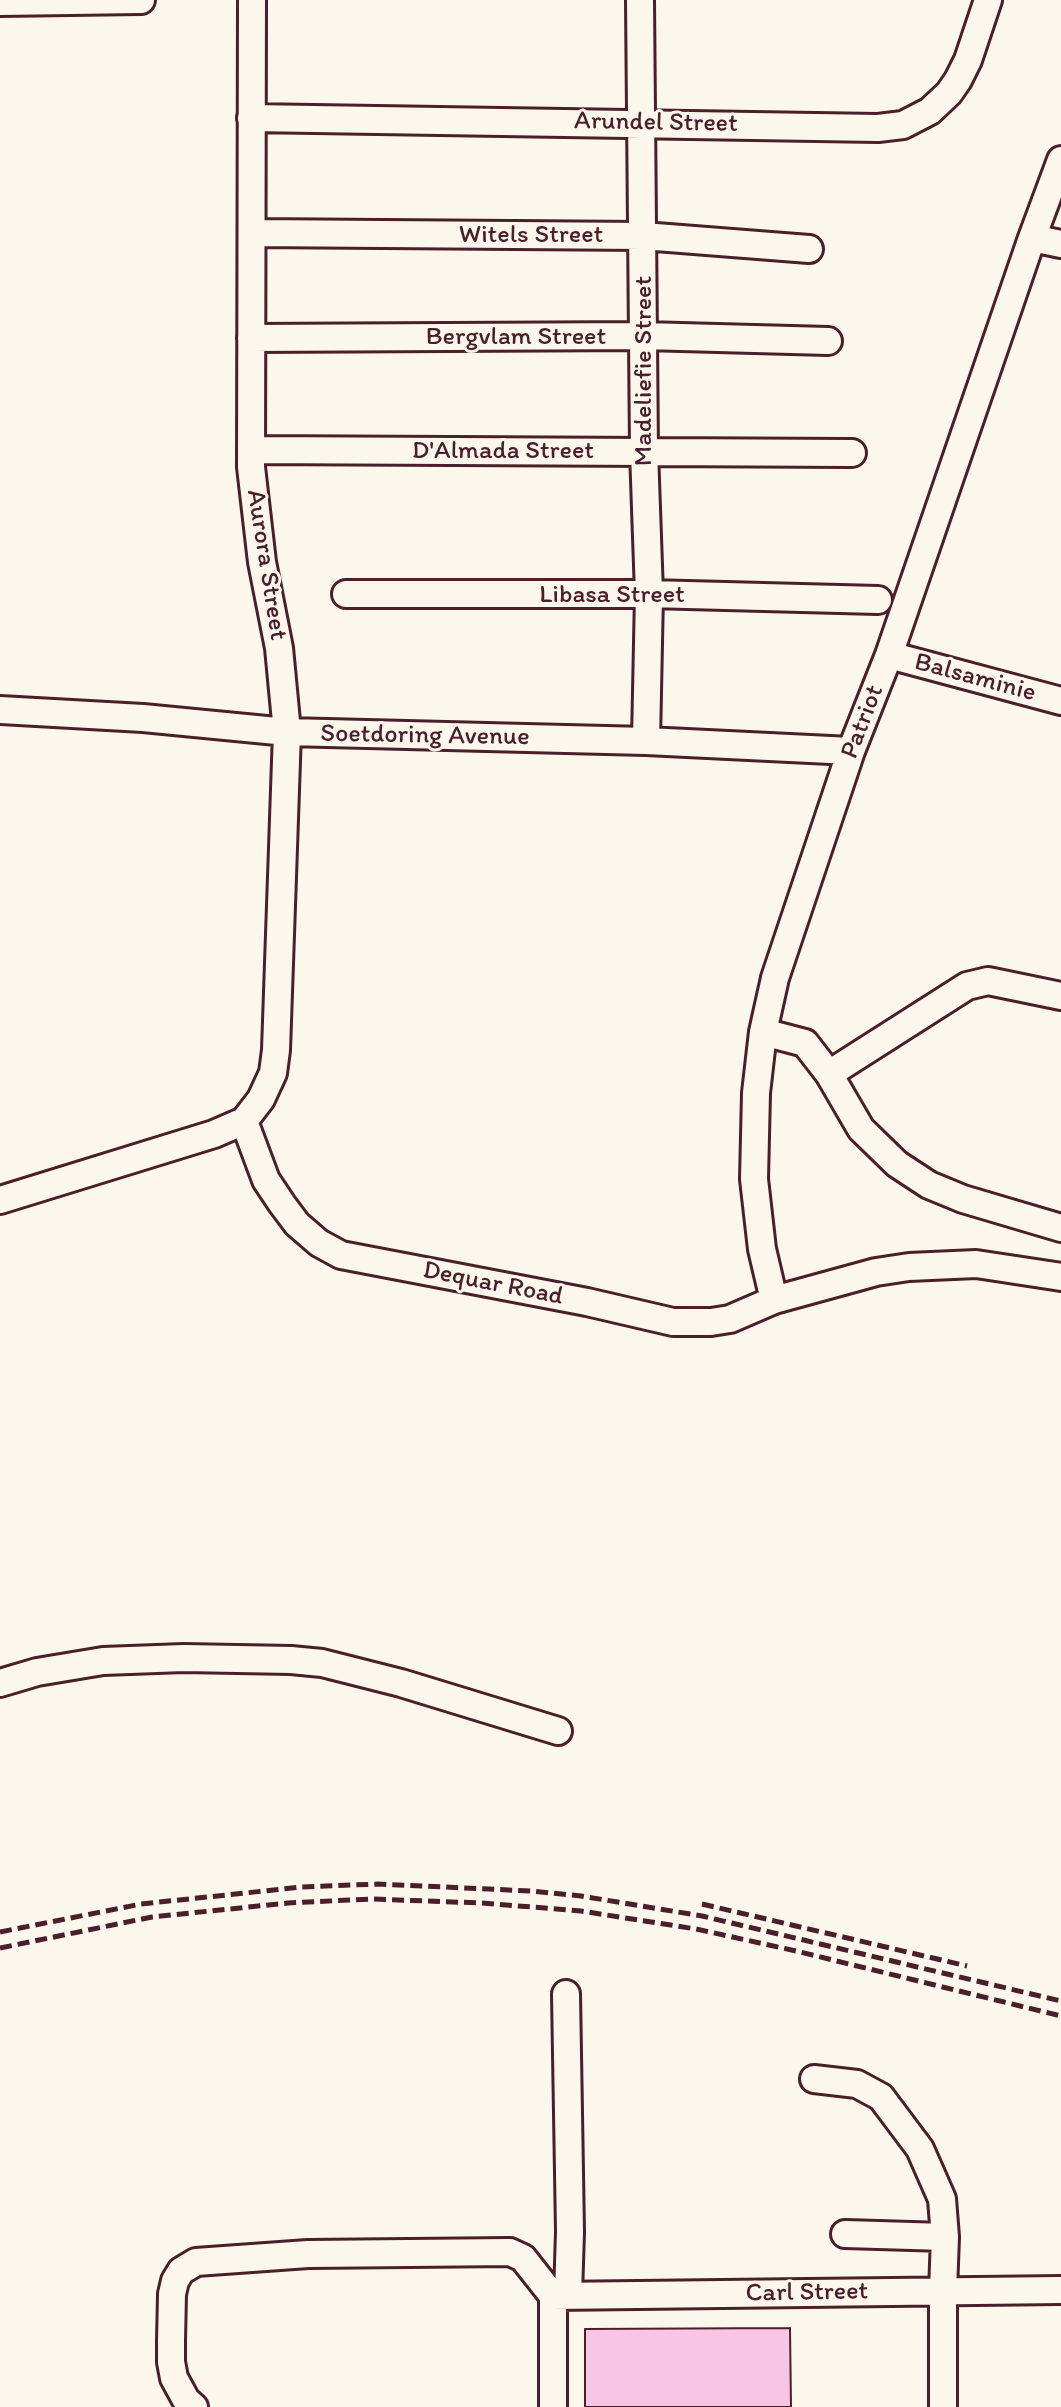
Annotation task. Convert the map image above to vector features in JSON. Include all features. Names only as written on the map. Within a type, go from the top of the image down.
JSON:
[{"type":"street","points":[[0,2],[141,0]]},
{"type":"street","name":"Aurora Street","points":[[244,1121],[269,1084],[276,1050],[287,732],[279,648],[262,562],[251,467],[252,0]]},
{"type":"street","name":"Madeliefie Street","points":[[640,0],[644,451],[649,594],[646,741]]},
{"type":"street","name":"Arundel Street","points":[[251,118],[878,128],[903,125],[930,111],[958,80],[988,0]]},
{"type":"street","name":"Patriot","points":[[774,1300],[758,1221],[754,1179],[756,1093],[763,1032],[775,978],[851,751],[889,655],[1061,160]]},
{"type":"street","name":"Witels Street","points":[[253,233],[643,236],[809,249]]},
{"type":"street","points":[[1032,238],[1061,244]]},
{"type":"street","name":"Bergvlam Street","points":[[251,338],[644,336],[828,341]]},
{"type":"street","name":"D'Almada Street","points":[[251,450],[852,453]]},
{"type":"street","name":"Libasa Street","points":[[346,594],[649,594],[878,600]]},
{"type":"street","name":"Balsaminie","points":[[889,655],[1061,701]]},
{"type":"street","name":"Soetdoring Avenue","points":[[0,710],[143,718],[287,732],[646,741],[851,751]]},
{"type":"street","points":[[829,1074],[967,986],[988,981],[1061,996]]},
{"type":"street","points":[[763,1032],[805,1043],[829,1074],[861,1129],[897,1164],[929,1185],[963,1199],[1061,1228]]},
{"type":"street","points":[[0,1200],[214,1134],[244,1121]]},
{"type":"street","name":"Dequar Road","points":[[244,1121],[266,1180],[282,1204],[297,1224],[319,1243],[341,1255],[587,1302],[673,1322],[730,1319],[774,1300],[876,1272],[909,1267],[976,1264],[1061,1277]]},
{"type":"street","points":[[0,1683],[37,1672],[103,1661],[184,1658],[291,1660],[322,1663],[369,1674],[558,1731]]},
{"type":"street","points":[[553,2407],[561,2296],[570,2232],[566,1994]]},
{"type":"street","points":[[814,2079],[857,2084],[881,2097],[920,2149],[942,2199],[945,2237],[943,2407]]},
{"type":"street","points":[[845,2234],[945,2237]]},
{"type":"street","points":[[194,2407],[186,2400],[174,2378],[171,2341],[175,2281],[181,2271],[196,2262],[308,2254],[510,2252],[523,2258],[561,2296]]},
{"type":"street","name":"Carl Street","points":[[561,2296],[1061,2290]]},
{"type":"building","points":[[790,2328],[791,2407],[585,2407],[585,2329]]},
{"type":"railway","points":[[0,1932],[141,1904],[302,1887],[378,1884],[531,1891],[702,1916],[1061,2001]]},
{"type":"railway","points":[[0,1948],[152,1917],[288,1903],[371,1899],[482,1903],[581,1911],[696,1929],[1061,2016]]},
{"type":"railway","points":[[702,1904],[967,1966]]}]
